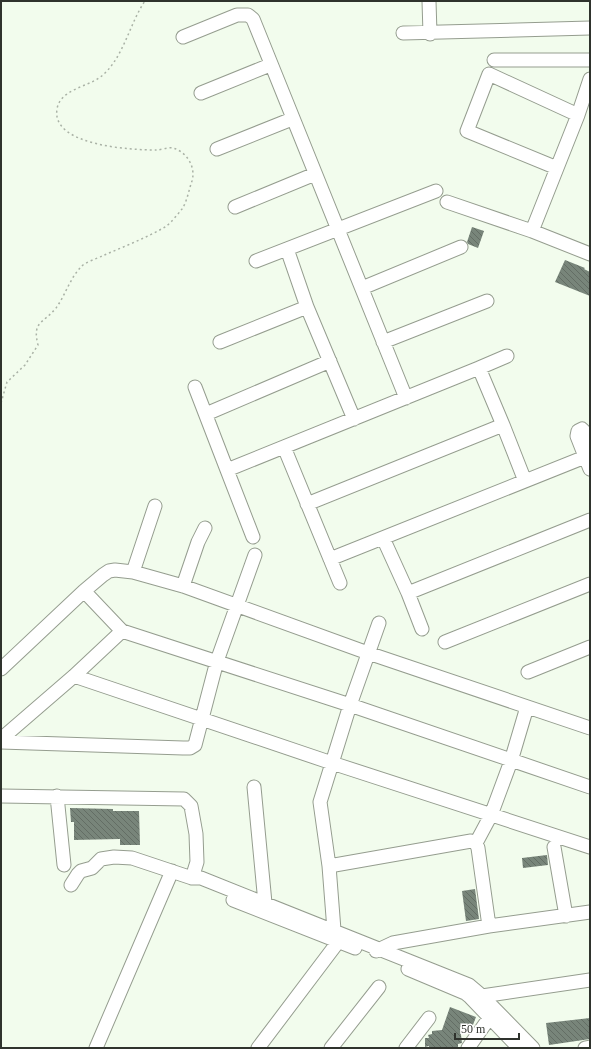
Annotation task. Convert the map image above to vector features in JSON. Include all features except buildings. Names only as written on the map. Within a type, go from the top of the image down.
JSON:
[{"type":"street","points":[[429,1],[430,34]]},
{"type":"street","points":[[183,37],[237,15],[248,15],[253,19],[270,65],[339,229],[406,398]]},
{"type":"street","points":[[402,33],[430,34],[590,28]]},
{"type":"street","points":[[494,60],[590,60]]},
{"type":"street","points":[[201,93],[270,65]]},
{"type":"street","points":[[557,168],[467,131],[489,74],[578,115]]},
{"type":"street","points":[[532,231],[578,115],[590,80]]},
{"type":"street","points":[[218,149],[292,119]]},
{"type":"street","points":[[235,207],[315,174]]},
{"type":"street","points":[[256,261],[436,191]]},
{"type":"street","points":[[447,202],[532,231],[590,254]]},
{"type":"street","points":[[362,288],[461,247]]},
{"type":"street","points":[[287,249],[308,307],[354,419]]},
{"type":"street","points":[[383,342],[487,301]]},
{"type":"street","points":[[220,342],[308,307]]},
{"type":"street","points":[[227,470],[507,356]]},
{"type":"street","points":[[206,414],[330,361]]},
{"type":"street","points":[[479,368],[525,481]]},
{"type":"street","points":[[195,387],[253,537]]},
{"type":"street","points":[[307,504],[503,425]]},
{"type":"street","points":[[330,559],[525,481],[588,461],[577,436],[578,431],[582,429],[584,430],[590,442]]},
{"type":"street","points":[[284,447],[340,583]]},
{"type":"street","points":[[133,572],[156,506]]},
{"type":"street","points":[[408,593],[590,520]]},
{"type":"street","points":[[183,586],[204,528]]},
{"type":"street","points":[[383,538],[408,593],[422,629]]},
{"type":"street","points":[[1,741],[190,748],[195,745],[217,661],[255,555]]},
{"type":"street","points":[[1,669],[84,591],[109,571],[115,570],[133,572],[183,586],[237,607],[368,653],[590,728]]},
{"type":"street","points":[[445,642],[590,584]]},
{"type":"street","points":[[84,591],[122,631],[350,705],[590,787]]},
{"type":"street","points":[[258,1048],[336,936],[329,866],[320,802],[350,705],[379,623]]},
{"type":"street","points":[[1,741],[122,631]]},
{"type":"street","points":[[528,672],[590,647]]},
{"type":"street","points":[[74,676],[332,763],[590,847]]},
{"type":"street","points":[[489,926],[478,848],[476,843],[491,815],[511,761],[527,707]]},
{"type":"street","points":[[254,786],[265,903]]},
{"type":"street","points":[[1,796],[173,798],[186,801],[193,812],[196,834],[197,862],[192,878]]},
{"type":"street","points":[[57,796],[64,865]]},
{"type":"street","points":[[329,866],[471,841],[476,843]]},
{"type":"street","points":[[554,848],[566,916]]},
{"type":"street","points":[[71,885],[81,871],[92,868],[104,858],[114,857],[132,858],[192,878],[201,878],[265,903],[465,993],[519,1048]]},
{"type":"street","points":[[96,1048],[172,871]]},
{"type":"street","points":[[192,878],[198,886],[336,936]]},
{"type":"street","points":[[374,952],[393,944],[489,926],[590,912]]},
{"type":"street","points":[[374,952],[455,978],[469,985],[482,996],[532,1048]]},
{"type":"street","points":[[482,996],[590,980]]},
{"type":"street","points":[[332,1048],[379,987]]},
{"type":"street","points":[[468,1048],[490,1017]]},
{"type":"street","points":[[406,1048],[429,1018]]},
{"type":"street","points":[[585,1048],[590,1047]]},
{"type":"path","points":[[1,403],[8,382],[25,365],[38,345],[36,329],[39,323],[45,320],[56,308],[81,266],[167,226],[183,208],[193,176],[191,162],[184,152],[172,148],[157,150],[123,149],[101,145],[73,135],[64,129],[58,120],[57,109],[62,97],[100,78],[115,62],[125,44],[138,11],[145,1]]}]
